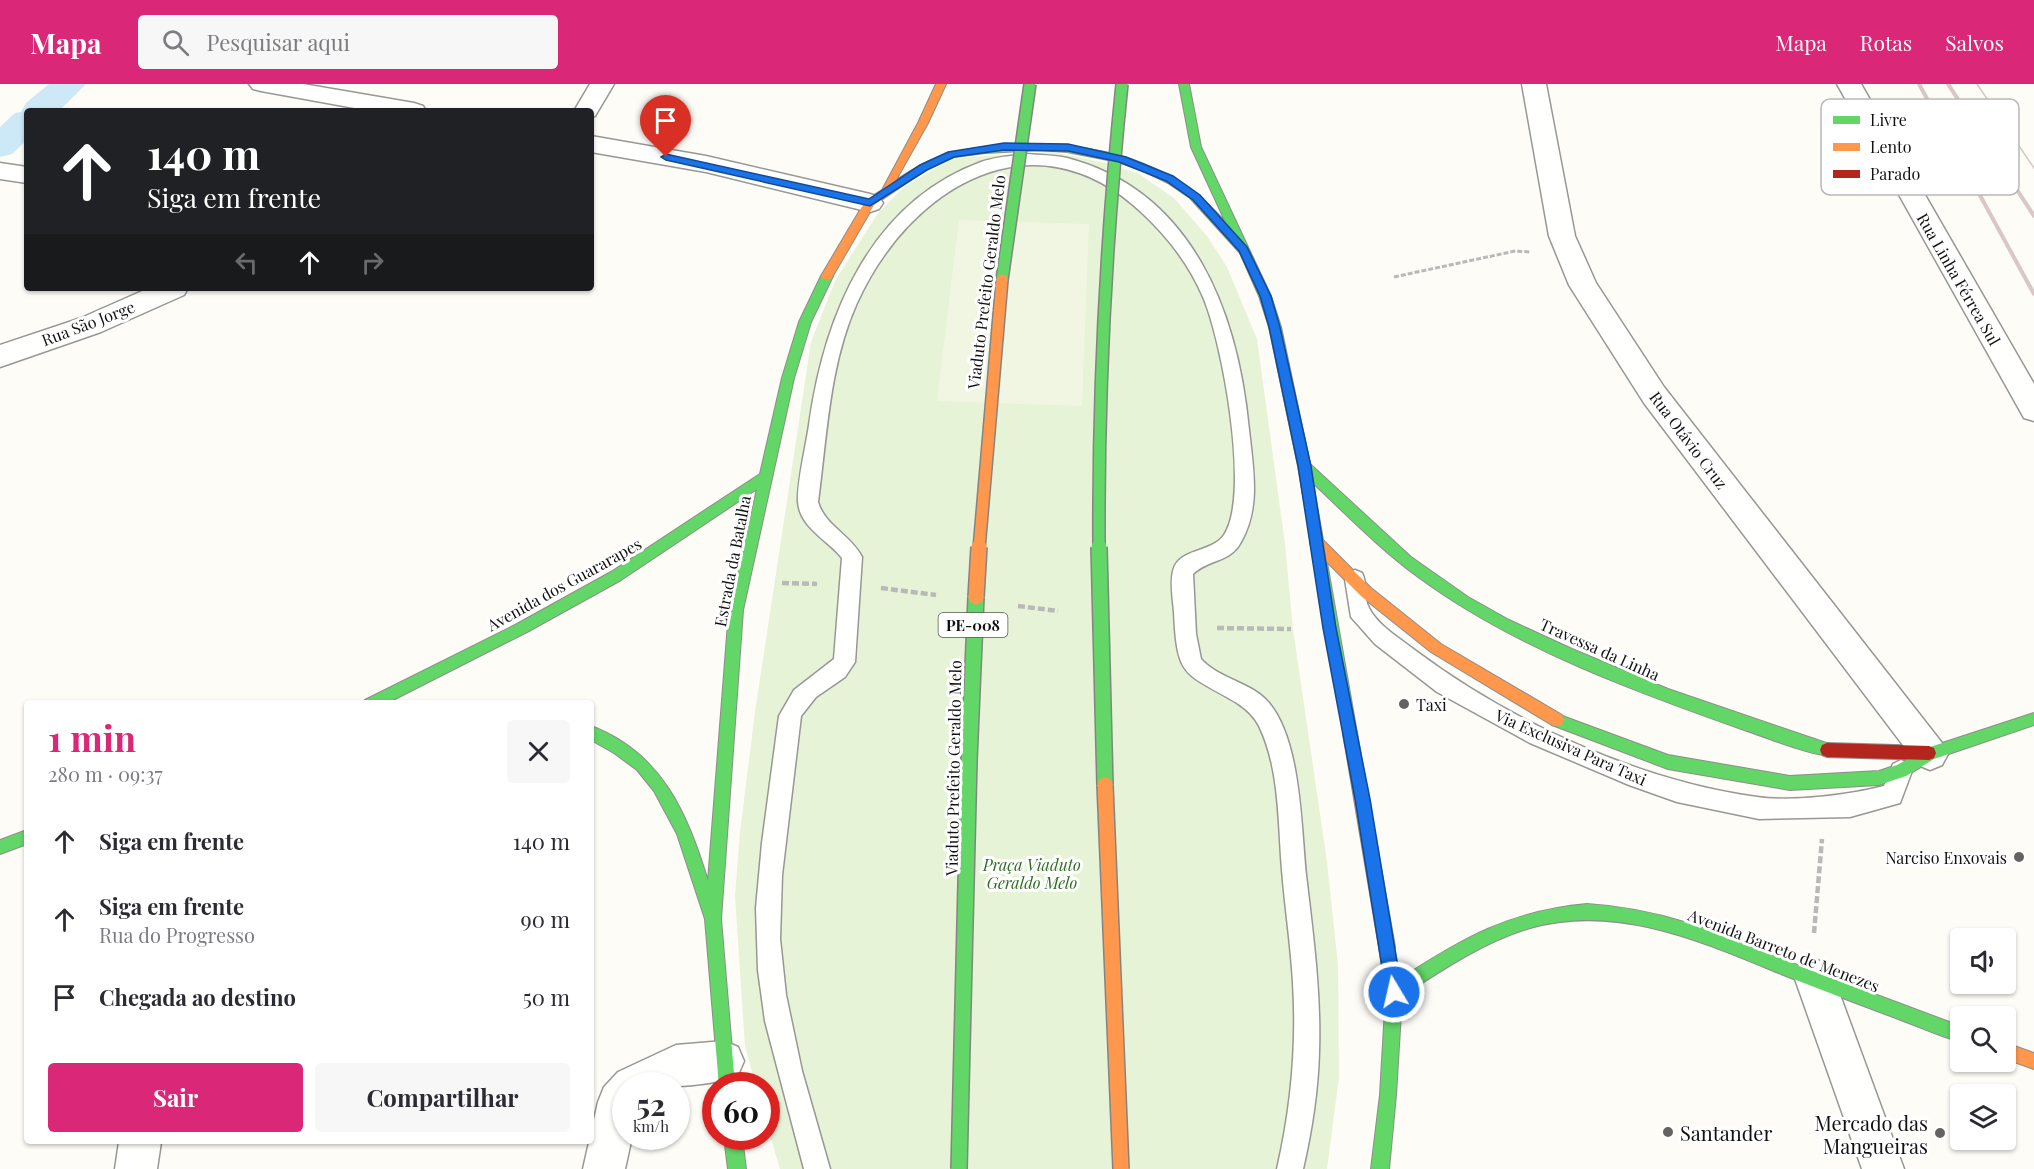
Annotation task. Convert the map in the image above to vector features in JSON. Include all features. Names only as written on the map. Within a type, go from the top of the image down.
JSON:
[{"type":"main road","name":"Estrada da Batalha","points":[[725,1072],[713,919],[736,610],[765,477],[788,378],[805,321],[824,280],[923,123],[941,84]]},
{"type":"main road","name":"Viaduto Prefeito Geraldo Melo","points":[[959,1169],[974,614],[991,380],[1006,237],[1030,84]]},
{"type":"main road","points":[[1121,1169],[1098,623],[1100,405],[1116,136],[1122,84]]},
{"type":"main road","points":[[1185,84],[1196,147],[1265,296],[1275,327],[1304,466],[1363,799],[1394,992],[1380,1169]]},
{"type":"main road","points":[[877,197],[923,167],[952,154],[1004,147],[1068,148],[1122,159],[1169,178],[1196,198],[1243,250]]},
{"type":"main road","name":"Travessa da Linha","points":[[1304,466],[1383,542],[1443,588],[1504,624],[1577,658],[1673,698],[1764,731],[1832,751],[1930,753]]},
{"type":"main road","name":"Avenida dos Guararapes","points":[[378,700],[513,633],[616,576],[765,477]]},
{"type":"main road","points":[[1316,542],[1356,579]]},
{"type":"main road","name":"Travessa da Linha","points":[[1901,771],[1930,753],[2034,719]]},
{"type":"main road","points":[[594,734],[608,738],[629,750],[648,767],[670,797],[713,919]]},
{"type":"main road","points":[[0,847],[24,838]]},
{"type":"main road","name":"Avenida Barreto de Menezes","points":[[1394,992],[1443,961],[1508,928],[1546,917],[1575,912],[1606,912],[1692,931],[1950,1030]]},
{"type":"main road","points":[[2016,1055],[2034,1061]]},
{"type":"main road","points":[[735,1150],[737,1169]]},
{"type":"street","points":[[261,84],[397,108]]},
{"type":"street","points":[[588,108],[602,84]]},
{"type":"street","name":"Rua Otávio Cruz","points":[[1534,84],[1562,236],[1583,285],[1654,395],[1930,753]]},
{"type":"street","name":"Rua Linha Férrea Sul","points":[[1849,84],[1858,99]]},
{"type":"street","points":[[594,145],[877,197]]},
{"type":"street","points":[[0,171],[24,175]]},
{"type":"street","name":"Rua Linha Férrea Sul","points":[[1912,195],[2034,410]]},
{"type":"street","name":"Rua São Jorge","points":[[0,356],[91,325],[167,291]]},
{"type":"street","points":[[1815,979],[1883,1169]]},
{"type":"street","points":[[661,1072],[676,1065],[714,1072]]},
{"type":"street","points":[[604,1169],[612,1133]]},
{"type":"street","points":[[136,1169],[140,1144]]},
{"type":"lane","points":[[817,1169],[780,1035],[770,968],[770,878],[790,716],[796,700],[809,689],[838,672],[844,662],[852,558],[846,546],[811,516],[808,502],[834,335],[860,280],[911,211],[940,188],[973,170],[1008,159],[1036,159],[1071,165],[1096,172],[1127,188],[1168,225],[1194,262],[1216,306],[1238,396],[1245,505],[1235,536],[1227,549],[1218,555],[1189,562],[1183,571],[1189,657],[1196,669],[1258,705],[1267,717],[1276,740],[1289,816],[1308,1016],[1305,1086],[1290,1169]]},
{"type":"lane","name":"Via Exclusiva Para Taxi","points":[[1356,579],[1358,611],[1382,637],[1444,685],[1538,736],[1637,778],[1687,793],[1759,808],[1851,806],[1892,795],[1901,771]]},
{"type":"path","points":[[1394,277],[1515,251],[1570,254]]},
{"type":"path","points":[[772,583],[850,584]]},
{"type":"path","points":[[1187,628],[1293,629]]},
{"type":"path","points":[[1815,979],[1814,914],[1822,833]]},
{"type":"green space","name":"Praça Viaduto Geraldo Melo","points":[[1052,152],[1106,163],[1139,174],[1174,198],[1207,236],[1227,267],[1257,339],[1285,544],[1293,629],[1327,862],[1338,965],[1339,1077],[1327,1169],[780,1169],[774,1150],[780,1150],[780,1072],[752,1072],[745,1046],[735,896],[740,832],[755,712],[811,342],[835,281],[878,213],[904,187],[953,158]]},
{"type":"green space","points":[[959,220],[1089,224],[1082,406],[937,401]]},
{"type":"waterway","points":[[41,108],[69,84]]},
{"type":"waterway","points":[[0,146],[24,124]]},
{"type":"tram line","points":[[1977,84],[1987,99]]},
{"type":"tram line","points":[[2019,146],[2034,168]]},
{"type":"railway","points":[[1919,84],[1927,99]]},
{"type":"railway","points":[[1948,84],[1958,99]]},
{"type":"railway","points":[[2019,193],[2034,216]]},
{"type":"railway","points":[[1980,195],[2034,294]]},
{"type":"traffic: fast","points":[[1002,280],[1030,84]]},
{"type":"traffic: fast","points":[[1105,785],[1099,522],[1102,346],[1113,171],[1122,84]]},
{"type":"traffic: fast","points":[[1184,84],[1196,147],[1265,296],[1275,327],[1304,466],[1350,733]]},
{"type":"traffic: fast","points":[[985,150],[1012,147],[1067,148],[1094,152],[1147,168],[1194,196],[1243,250]]},
{"type":"traffic: fast","points":[[726,1072],[713,919],[736,610],[788,378],[805,322],[827,276]]},
{"type":"traffic: fast","points":[[1304,466],[1407,561],[1463,601],[1504,624],[1567,654],[1663,693],[1827,750]]},
{"type":"traffic: fast","points":[[378,700],[522,628],[616,576],[765,477]]},
{"type":"traffic: fast","points":[[959,1169],[969,761],[976,597]]},
{"type":"traffic: fast","points":[[1557,720],[1668,762],[1790,783],[1879,778],[1901,771],[1930,754],[2034,719]]},
{"type":"traffic: fast","points":[[594,735],[619,748],[642,766],[659,786],[684,833],[712,917]]},
{"type":"traffic: fast","points":[[0,847],[24,838]]},
{"type":"traffic: fast","points":[[1394,992],[1470,945],[1511,927],[1553,915],[1587,912],[1620,914],[1653,920],[1717,940],[1950,1030]]},
{"type":"traffic: fast","points":[[1380,1169],[1388,1095],[1394,992],[1387,947]]},
{"type":"traffic: fast","points":[[735,1150],[737,1169]]},
{"type":"traffic: slow","points":[[886,189],[923,123],[941,84]]},
{"type":"traffic: slow","points":[[827,276],[870,203],[923,167],[952,154],[985,150]]},
{"type":"traffic: slow","points":[[976,597],[982,489],[1002,280]]},
{"type":"traffic: slow","points":[[1316,542],[1366,592],[1436,648],[1557,720]]},
{"type":"traffic: slow","points":[[1350,733],[1387,947]]},
{"type":"traffic: slow","points":[[1105,785],[1121,1169]]},
{"type":"traffic: slow","points":[[2016,1055],[2034,1061]]},
{"type":"traffic: jam","points":[[1827,750],[1929,753]]},
{"type":"place","name":"Taxi","points":[[1404,704]]},
{"type":"place","name":"Narciso Enxovais","points":[[2019,857]]},
{"type":"place","name":"Santander","points":[[1668,1132]]},
{"type":"place","name":"Mercado das Mangueiras","points":[[1940,1133]]},
{"type":"route","points":[[666,157],[870,202],[923,167],[952,154],[1004,147],[1068,148],[1122,159],[1169,178],[1196,198],[1243,250],[1265,296],[1275,327],[1304,466],[1330,628],[1363,799],[1394,992]]}]
